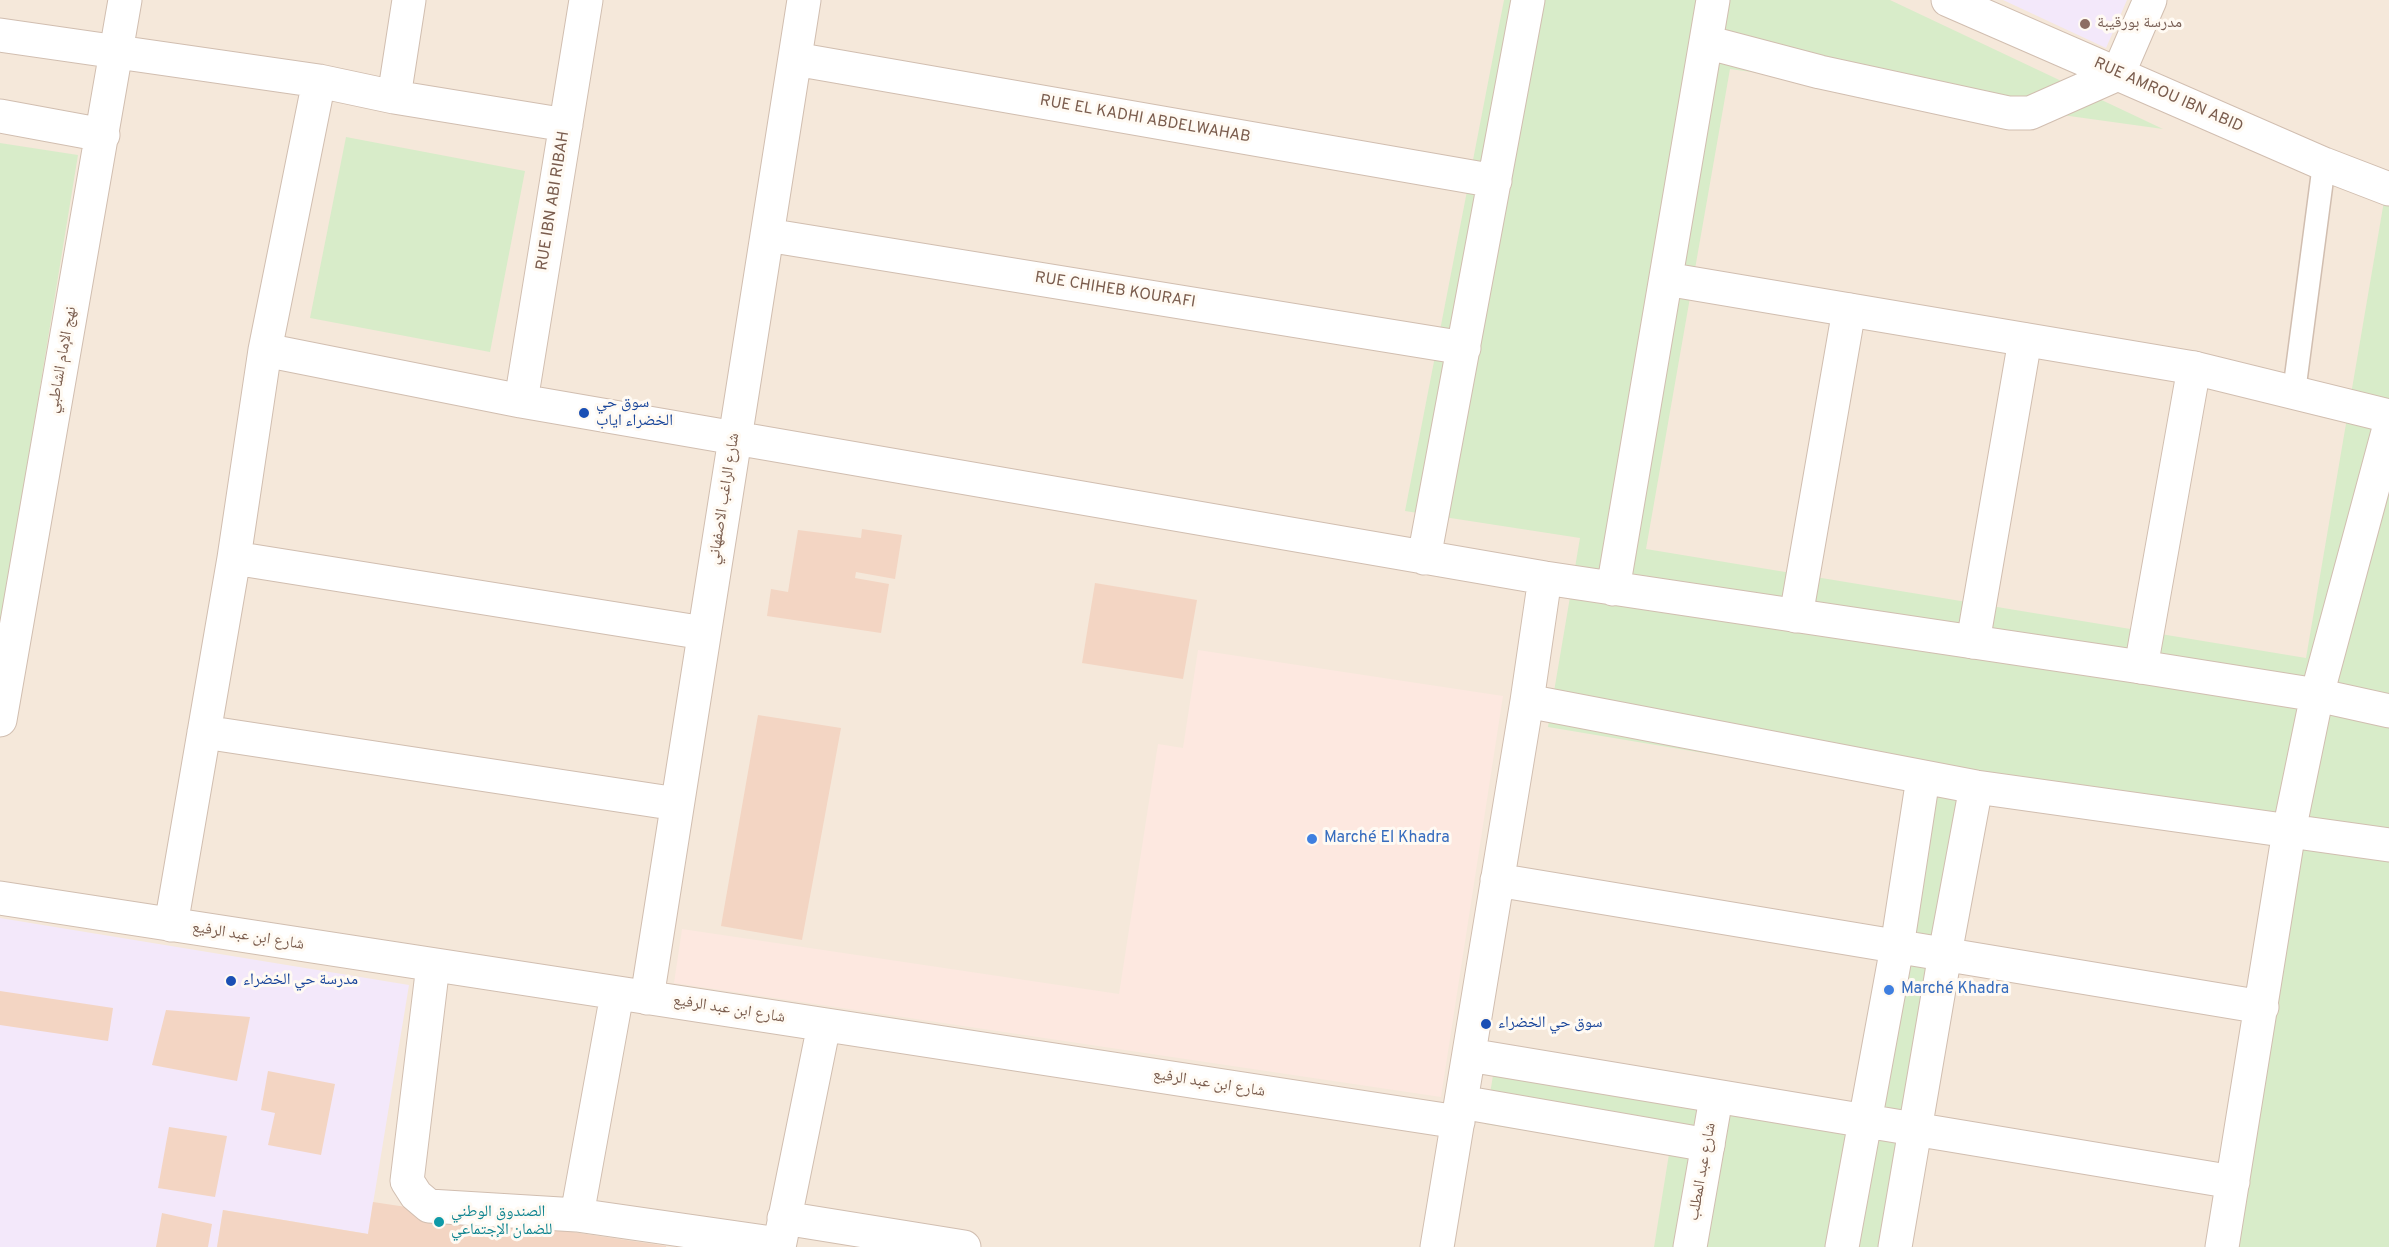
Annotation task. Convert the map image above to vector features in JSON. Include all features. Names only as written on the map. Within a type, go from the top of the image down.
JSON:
[{"type":"street","name":"نهج الإمام الشاطبي","points":[[0,720],[125,0]]},
{"type":"street","points":[[394,97],[409,0]]},
{"type":"street","name":"RUE IBN ABI RIBAH","points":[[521,401],[586,0]]},
{"type":"street","name":"شارع الراغب الاصفهاني","points":[[577,1215],[677,804],[804,0]]},
{"type":"street","points":[[1424,558],[1528,0]]},
{"type":"street","points":[[1613,589],[1713,0]]},
{"type":"street","name":"RUE AMROU IBN ABID","points":[[1948,0],[2324,164],[2389,189]]},
{"type":"street","points":[[1706,42],[1820,72],[2008,112],[2030,113],[2118,74],[2150,0]]},
{"type":"street","points":[[0,35],[319,81],[394,97],[566,125]]},
{"type":"street","name":"RUE EL KADHI ABDELWAHAB","points":[[795,59],[1495,181]]},
{"type":"street","points":[[171,925],[234,558],[266,350],[319,81]]},
{"type":"street","points":[[0,116],[103,135]]},
{"type":"street","name":"RUE CHIHEB KOURAFI","points":[[767,235],[1464,348]]},
{"type":"street","points":[[1666,279],[2194,368],[2389,416]]},
{"type":"street","points":[[1796,616],[1849,310]]},
{"type":"street","points":[[1973,642],[2025,340]]},
{"type":"street","points":[[266,350],[521,401],[1424,558],[1613,589],[2141,667],[2317,695],[2389,711]]},
{"type":"street","points":[[2141,667],[2194,368]]},
{"type":"street","points":[[2222,1247],[2289,831],[2317,695],[2389,428]]},
{"type":"street","points":[[234,558],[704,633]]},
{"type":"street","points":[[1437,1247],[1527,701],[1545,578]]},
{"type":"street","points":[[1527,701],[1976,787],[2389,845]]},
{"type":"street","points":[[204,732],[677,804]]},
{"type":"street","points":[[1842,1247],[1897,947],[1923,778]]},
{"type":"street","points":[[1895,1247],[1976,787]]},
{"type":"street","points":[[1497,880],[2262,1007]]},
{"type":"street","name":"شارع ابن عبد الرفيع","points":[[0,897],[824,1025],[1708,1145]]},
{"type":"street","points":[[434,966],[407,1181],[416,1195],[429,1206],[577,1215],[781,1236],[964,1247]]},
{"type":"street","points":[[781,1236],[824,1025]]},
{"type":"street","points":[[1469,1055],[1716,1098],[1915,1128],[2233,1182]]},
{"type":"street","name":"شارع عبد المطلب","points":[[1690,1247],[1716,1098]]},
{"type":"lane","points":[[2294,392],[2324,164]]},
{"type":"shaded area","points":[[0,0],[2389,0],[2389,1247],[0,1247]]},
{"type":"shaded area","name":"مدرسة بورقيبة","points":[[2003,0],[2127,0],[2106,48]]},
{"type":"shaded area","name":"Marché El Khadra","points":[[1198,650],[1503,696],[1441,1097],[674,983],[682,929],[1119,994],[1158,744],[1183,748]]},
{"type":"shaded area","points":[[0,918],[409,985],[368,1234],[223,1210],[217,1247],[0,1247]]},
{"type":"green space","points":[[1504,0],[1890,0],[2163,129],[1730,69],[1646,549],[2306,658],[2384,201],[2389,202],[2389,1247],[2210,1247],[2278,847],[1985,798],[1908,1247],[1654,1247],[1669,1154],[1485,1124],[1498,1045],[1854,1103],[1907,787],[1548,727],[1580,538],[1405,511]]},
{"type":"green space","points":[[346,137],[525,171],[490,352],[310,318]]},
{"type":"green space","points":[[0,143],[78,155],[0,632]]},
{"type":"building","points":[[862,529],[902,535],[895,579],[856,572],[855,578],[889,584],[881,633],[767,616],[771,589],[788,592],[798,530],[861,538]]},
{"type":"building","points":[[1095,583],[1197,600],[1183,679],[1082,663]]},
{"type":"building","points":[[758,715],[841,728],[802,940],[721,926]]},
{"type":"building","points":[[0,991],[113,1008],[108,1041],[0,1025]]},
{"type":"building","points":[[166,1010],[250,1017],[237,1081],[152,1065]]},
{"type":"building","points":[[268,1071],[335,1084],[321,1155],[268,1145],[275,1113],[261,1110]]},
{"type":"building","points":[[169,1127],[227,1136],[215,1197],[158,1188]]},
{"type":"building","name":"الصندوق الوطني للضمان الإجتماعي","points":[[373,1202],[666,1247],[217,1247],[223,1210],[368,1234]]},
{"type":"building","points":[[162,1213],[212,1224],[208,1247],[156,1247]]},
{"type":"place","name":"مدرسة بورقيبة","points":[[2085,24]]},
{"type":"place","name":"سوق حي الخضراء اياب","points":[[584,413]]},
{"type":"place","name":"Marché El Khadra","points":[[1312,839]]},
{"type":"place","name":"مدرسة حي الخضراء","points":[[231,981]]},
{"type":"place","name":"Marché Khadra","points":[[1889,990]]},
{"type":"place","name":"سوق حي الخضراء","points":[[1486,1024]]},
{"type":"place","name":"الصندوق الوطني للضمان الإجتماعي","points":[[439,1222]]}]
